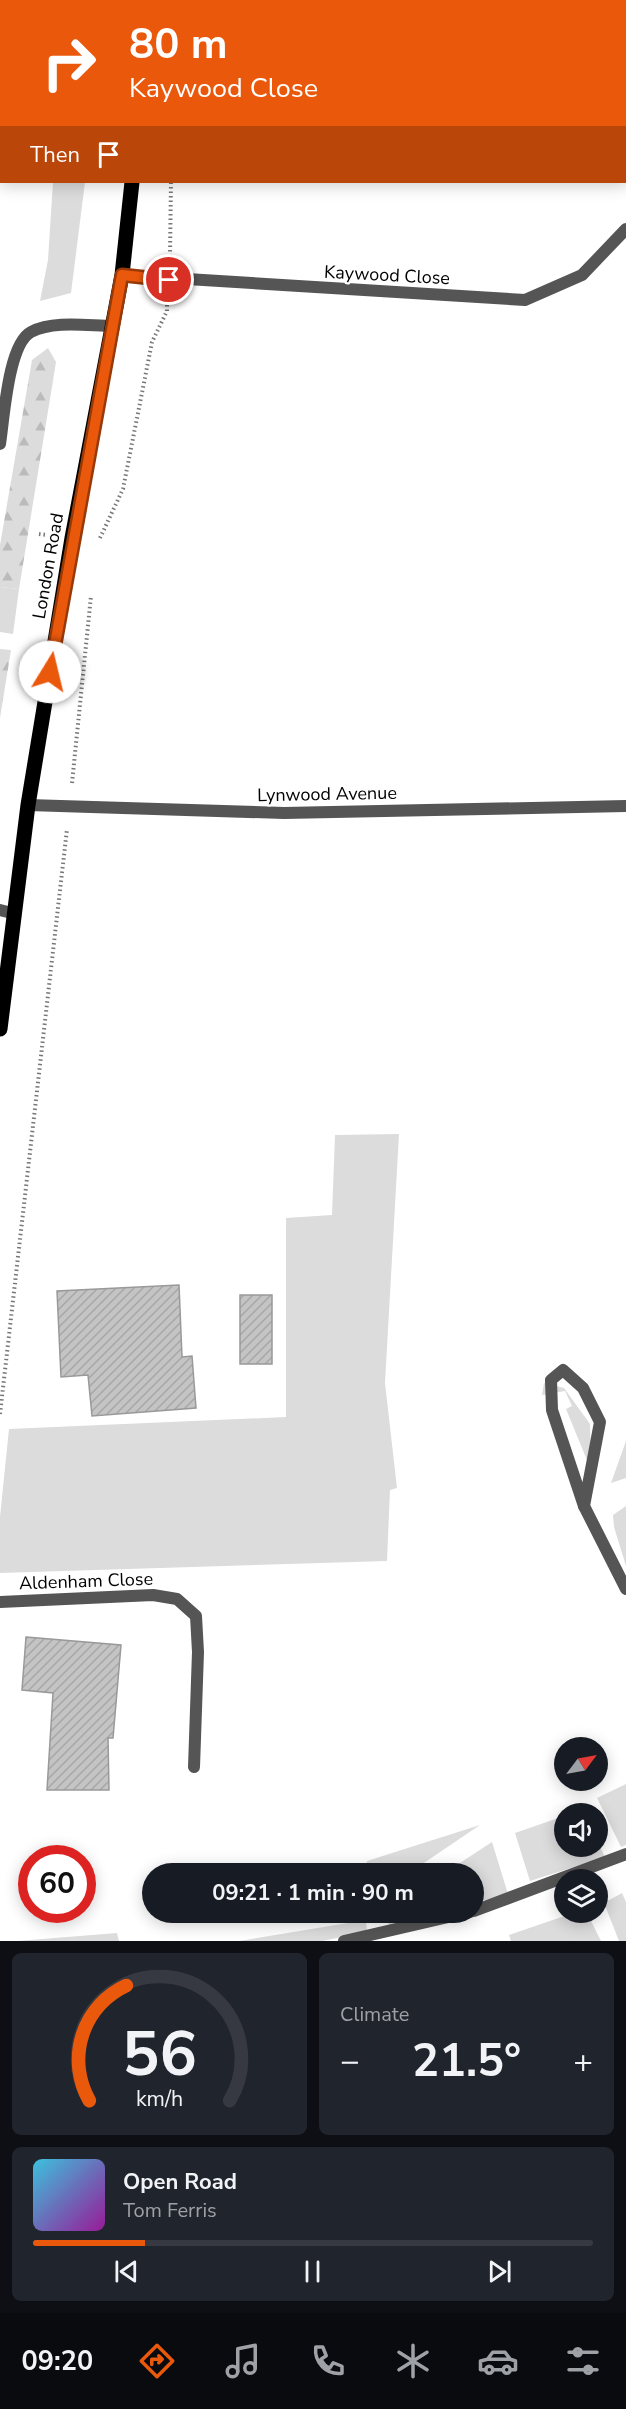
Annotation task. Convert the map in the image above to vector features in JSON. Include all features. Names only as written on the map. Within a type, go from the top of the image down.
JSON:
[{"type":"main road","name":"London Road","points":[[0,1029],[6,912],[28,805],[72,538],[122,275],[132,183]]},
{"type":"street","name":"Kaywood Close","points":[[122,275],[525,300],[582,275],[626,229]]},
{"type":"street","points":[[0,444],[15,353],[30,332],[53,326],[113,326]]},
{"type":"street","name":"Lynwood Avenue","points":[[28,805],[284,813],[626,806]]},
{"type":"street","points":[[584,1506],[600,1422],[583,1388],[563,1370],[551,1380],[552,1410],[584,1506],[626,1589]]},
{"type":"street","name":"Aldenham Close","points":[[0,1602],[153,1595],[177,1599],[196,1616],[198,1652],[194,1767]]},
{"type":"street","points":[[484,1907],[626,1854]]},
{"type":"street","points":[[344,1941],[423,1923]]},
{"type":"path","points":[[170,250],[171,183]]},
{"type":"path","points":[[98,543],[123,489],[152,342],[167,311]]},
{"type":"path","points":[[75,755],[92,592]]},
{"type":"path","points":[[0,1414],[64,856]]},
{"type":"green space","points":[[53,183],[85,183],[71,293],[40,301],[48,260]]},
{"type":"green space","points":[[48,348],[56,362],[19,589],[0,587],[0,545],[32,360]]},
{"type":"green space","points":[[0,587],[19,589],[13,634],[0,632]]},
{"type":"green space","points":[[0,649],[11,650],[0,718]]},
{"type":"green space","points":[[399,1134],[385,1383],[397,1488],[390,1490],[387,1561],[0,1573],[0,1517],[9,1429],[286,1417],[286,1218],[332,1215],[335,1135]]},
{"type":"green space","points":[[544,1383],[564,1388],[590,1424],[591,1470],[566,1409],[572,1406],[565,1391],[542,1395]]},
{"type":"green space","points":[[626,1441],[626,1478],[611,1483]]},
{"type":"green space","points":[[626,1506],[626,1566],[614,1527],[613,1515]]},
{"type":"green space","points":[[626,1784],[626,1845],[621,1847],[608,1820],[608,1803],[599,1803],[597,1798]]},
{"type":"green space","points":[[554,1819],[554,1857],[605,1857],[568,1869],[554,1869],[554,1873],[530,1881],[515,1833]]},
{"type":"green space","points":[[480,1825],[424,1863],[367,1863]]},
{"type":"green space","points":[[492,1842],[508,1894],[484,1900],[484,1863],[460,1863]]},
{"type":"green space","points":[[622,1893],[626,1902],[626,1941],[619,1941],[608,1913],[608,1901]]},
{"type":"green space","points":[[554,1920],[554,1923],[592,1923],[601,1941],[511,1941],[509,1935]]},
{"type":"green space","points":[[348,1923],[366,1923],[367,1932],[322,1941],[239,1941]]},
{"type":"green space","points":[[117,1933],[119,1941],[17,1941]]},
{"type":"building","points":[[179,1285],[182,1357],[192,1356],[196,1408],[92,1416],[88,1375],[61,1377],[57,1291]]},
{"type":"building","points":[[240,1295],[272,1295],[272,1364],[240,1364]]},
{"type":"building","points":[[26,1637],[121,1645],[113,1738],[108,1738],[109,1790],[47,1790],[53,1693],[22,1690]]},
{"type":"route","points":[[50,672],[72,538],[122,275],[169,280]]}]
